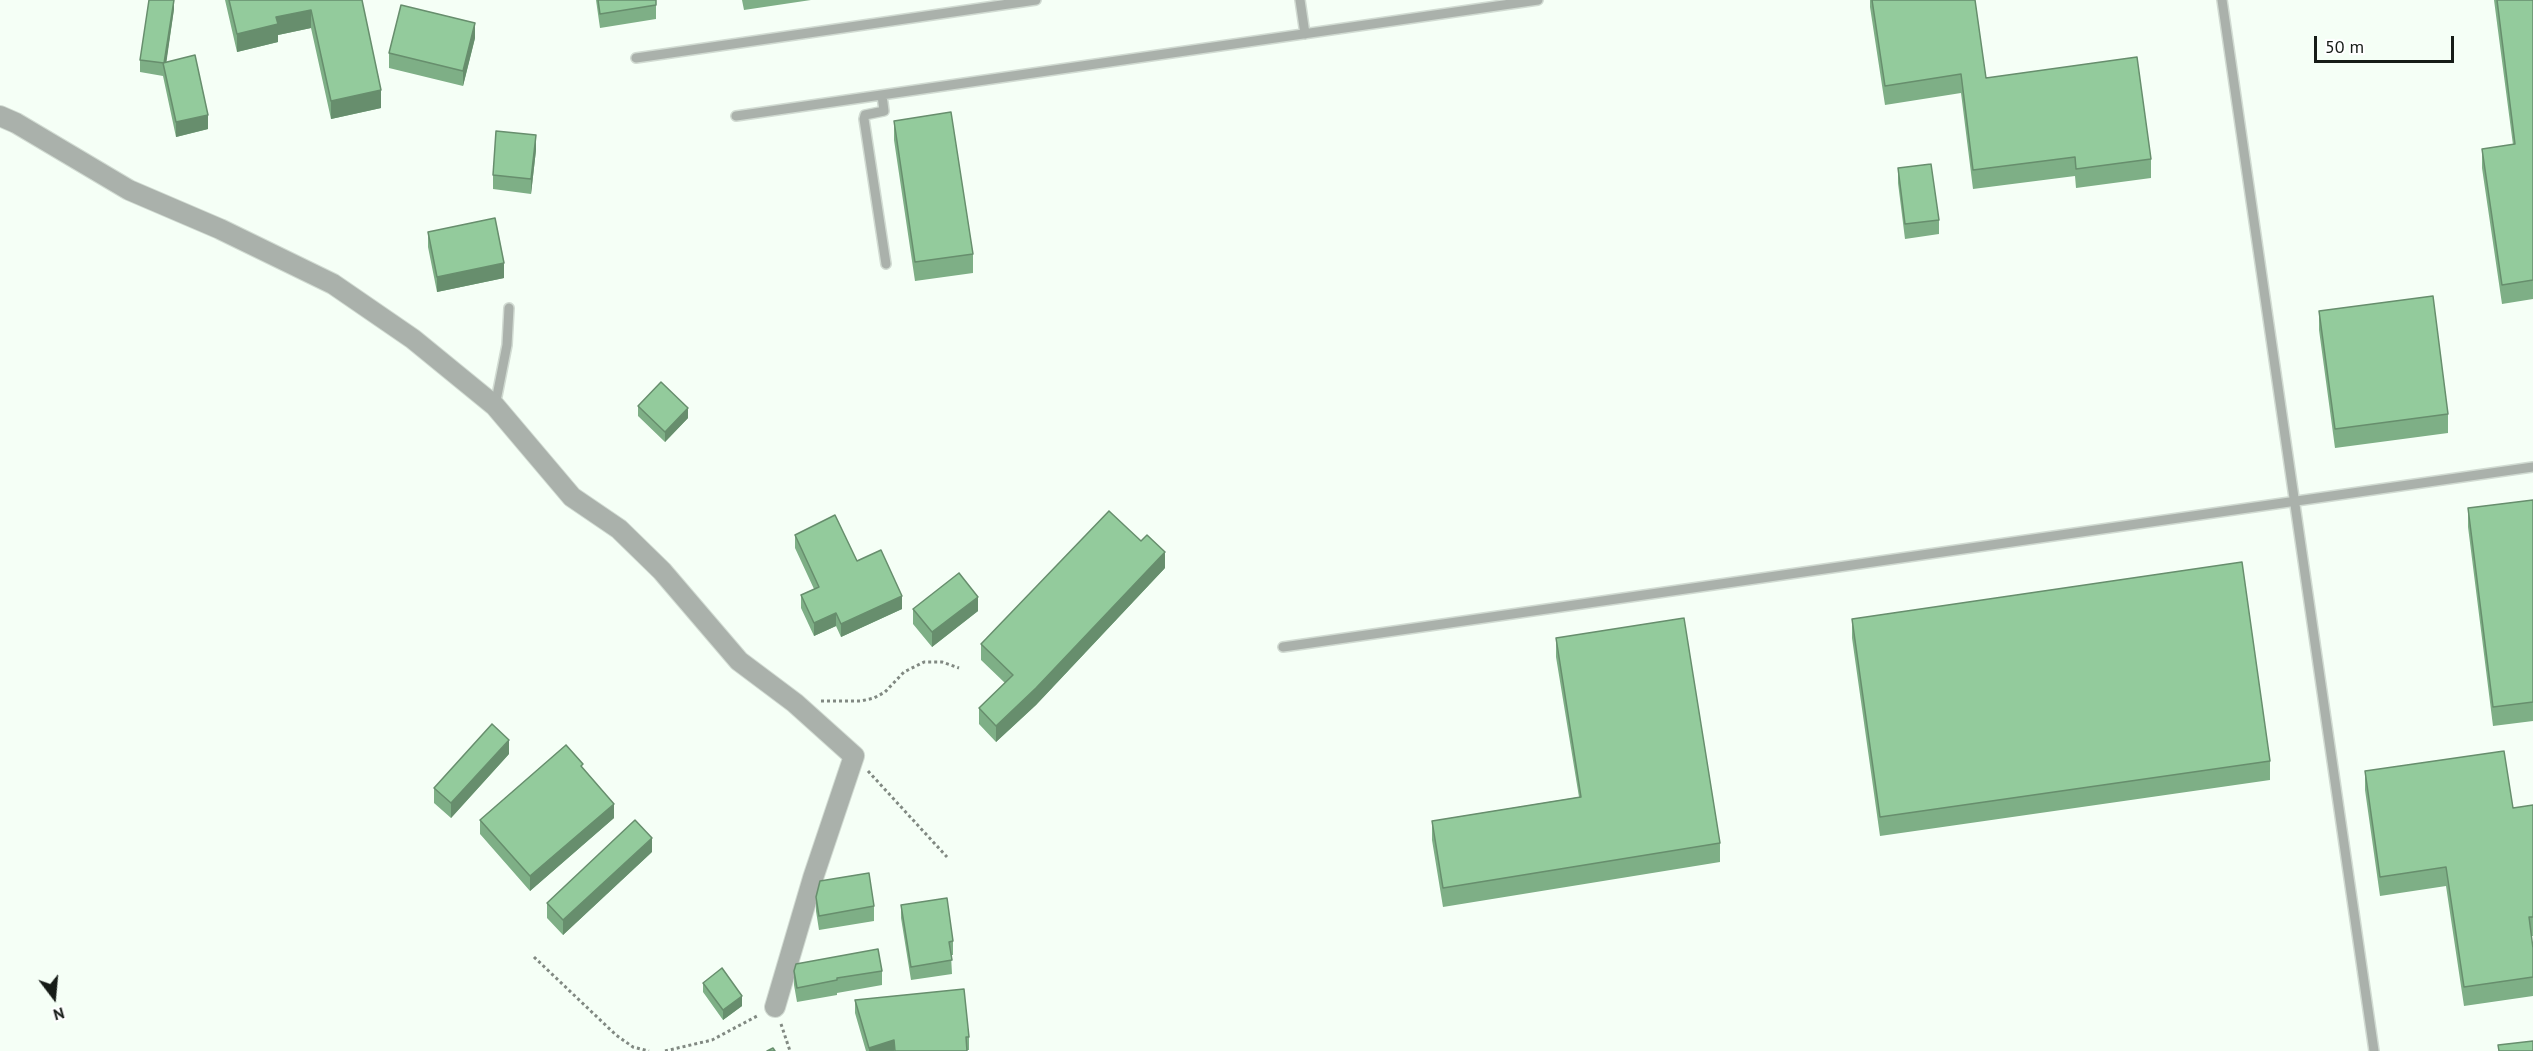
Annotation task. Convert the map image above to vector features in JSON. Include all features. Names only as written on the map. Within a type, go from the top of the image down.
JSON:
[{"type":"street","points":[[0,116],[16,123],[129,190],[220,229],[333,284],[413,339],[495,406],[572,497],[619,529],[662,571],[739,661],[795,703],[854,756],[813,878],[775,1007]]},
{"type":"lane","points":[[963,0],[964,10]]},
{"type":"lane","points":[[636,58],[1036,0]]},
{"type":"lane","points":[[1300,0],[1305,34]]},
{"type":"lane","points":[[736,117],[1538,0]]},
{"type":"lane","points":[[2222,0],[2374,1051]]},
{"type":"lane","points":[[882,95],[884,111],[865,115],[864,119],[886,264]]},
{"type":"lane","points":[[495,406],[507,345],[509,308]]},
{"type":"lane","points":[[1282,647],[2533,467]]},
{"type":"path","points":[[795,703],[812,700],[861,701],[874,698],[885,692],[904,672],[924,662],[942,662],[959,668]]},
{"type":"path","points":[[854,756],[947,857]]},
{"type":"path","points":[[534,957],[616,1035],[633,1047],[649,1051]]},
{"type":"path","points":[[665,1051],[712,1040],[775,1007],[790,1051]]},
{"type":"building","points":[[149,0],[174,0],[164,63],[140,60]]},
{"type":"building","points":[[229,0],[362,0],[381,90],[331,101],[311,10],[276,17],[278,24],[237,34]]},
{"type":"building","points":[[598,0],[656,0],[656,5],[600,14]]},
{"type":"building","points":[[1872,0],[1975,0],[1986,78],[2137,57],[2151,159],[2076,169],[2075,157],[1973,170],[1961,74],[1885,86]]},
{"type":"building","points":[[2497,0],[2533,0],[2533,280],[2502,285],[2482,149],[2515,144]]},
{"type":"building","points":[[401,5],[475,23],[463,71],[389,53]]},
{"type":"building","points":[[195,55],[208,115],[176,122],[163,63]]},
{"type":"building","points":[[951,112],[973,254],[915,262],[894,121]]},
{"type":"building","points":[[496,131],[536,135],[531,179],[493,175]]},
{"type":"building","points":[[1931,164],[1939,220],[1905,224],[1898,168]]},
{"type":"building","points":[[495,218],[504,263],[437,277],[428,232]]},
{"type":"building","points":[[2433,296],[2448,414],[2335,429],[2319,311]]},
{"type":"building","points":[[661,382],[688,408],[665,432],[638,406]]},
{"type":"building","points":[[2533,500],[2533,702],[2493,707],[2468,508]]},
{"type":"building","points":[[1109,511],[1141,541],[1147,535],[1165,552],[1036,688],[996,726],[979,708],[1013,675],[981,644]]},
{"type":"building","points":[[835,515],[857,561],[881,550],[902,596],[841,624],[836,613],[814,623],[801,595],[819,587],[795,535]]},
{"type":"building","points":[[2242,562],[2270,761],[1880,817],[1852,619]]},
{"type":"building","points":[[959,573],[978,597],[932,632],[913,609]]},
{"type":"building","points":[[1684,618],[1720,843],[1443,888],[1432,821],[1581,797],[1556,638]]},
{"type":"building","points":[[492,724],[509,740],[451,803],[434,788]]},
{"type":"building","points":[[566,745],[614,804],[530,876],[480,820]]},
{"type":"building","points":[[2504,751],[2513,808],[2533,805],[2533,917],[2529,917],[2533,948],[2533,977],[2464,987],[2446,867],[2380,877],[2365,771]]},
{"type":"building","points":[[635,820],[652,838],[563,920],[547,903]]},
{"type":"building","points":[[869,873],[874,906],[819,916],[816,897],[820,881]]},
{"type":"building","points":[[947,898],[953,941],[949,942],[952,960],[911,967],[901,905]]},
{"type":"building","points":[[878,949],[882,971],[837,978],[837,980],[797,988],[794,971],[796,964]]},
{"type":"building","points":[[722,968],[742,996],[723,1010],[703,983]]},
{"type":"building","points":[[964,989],[969,1037],[966,1037],[967,1051],[895,1051],[894,1040],[869,1048],[855,1000]]},
{"type":"building","points":[[2533,1041],[2533,1051],[2499,1051],[2498,1045]]}]
